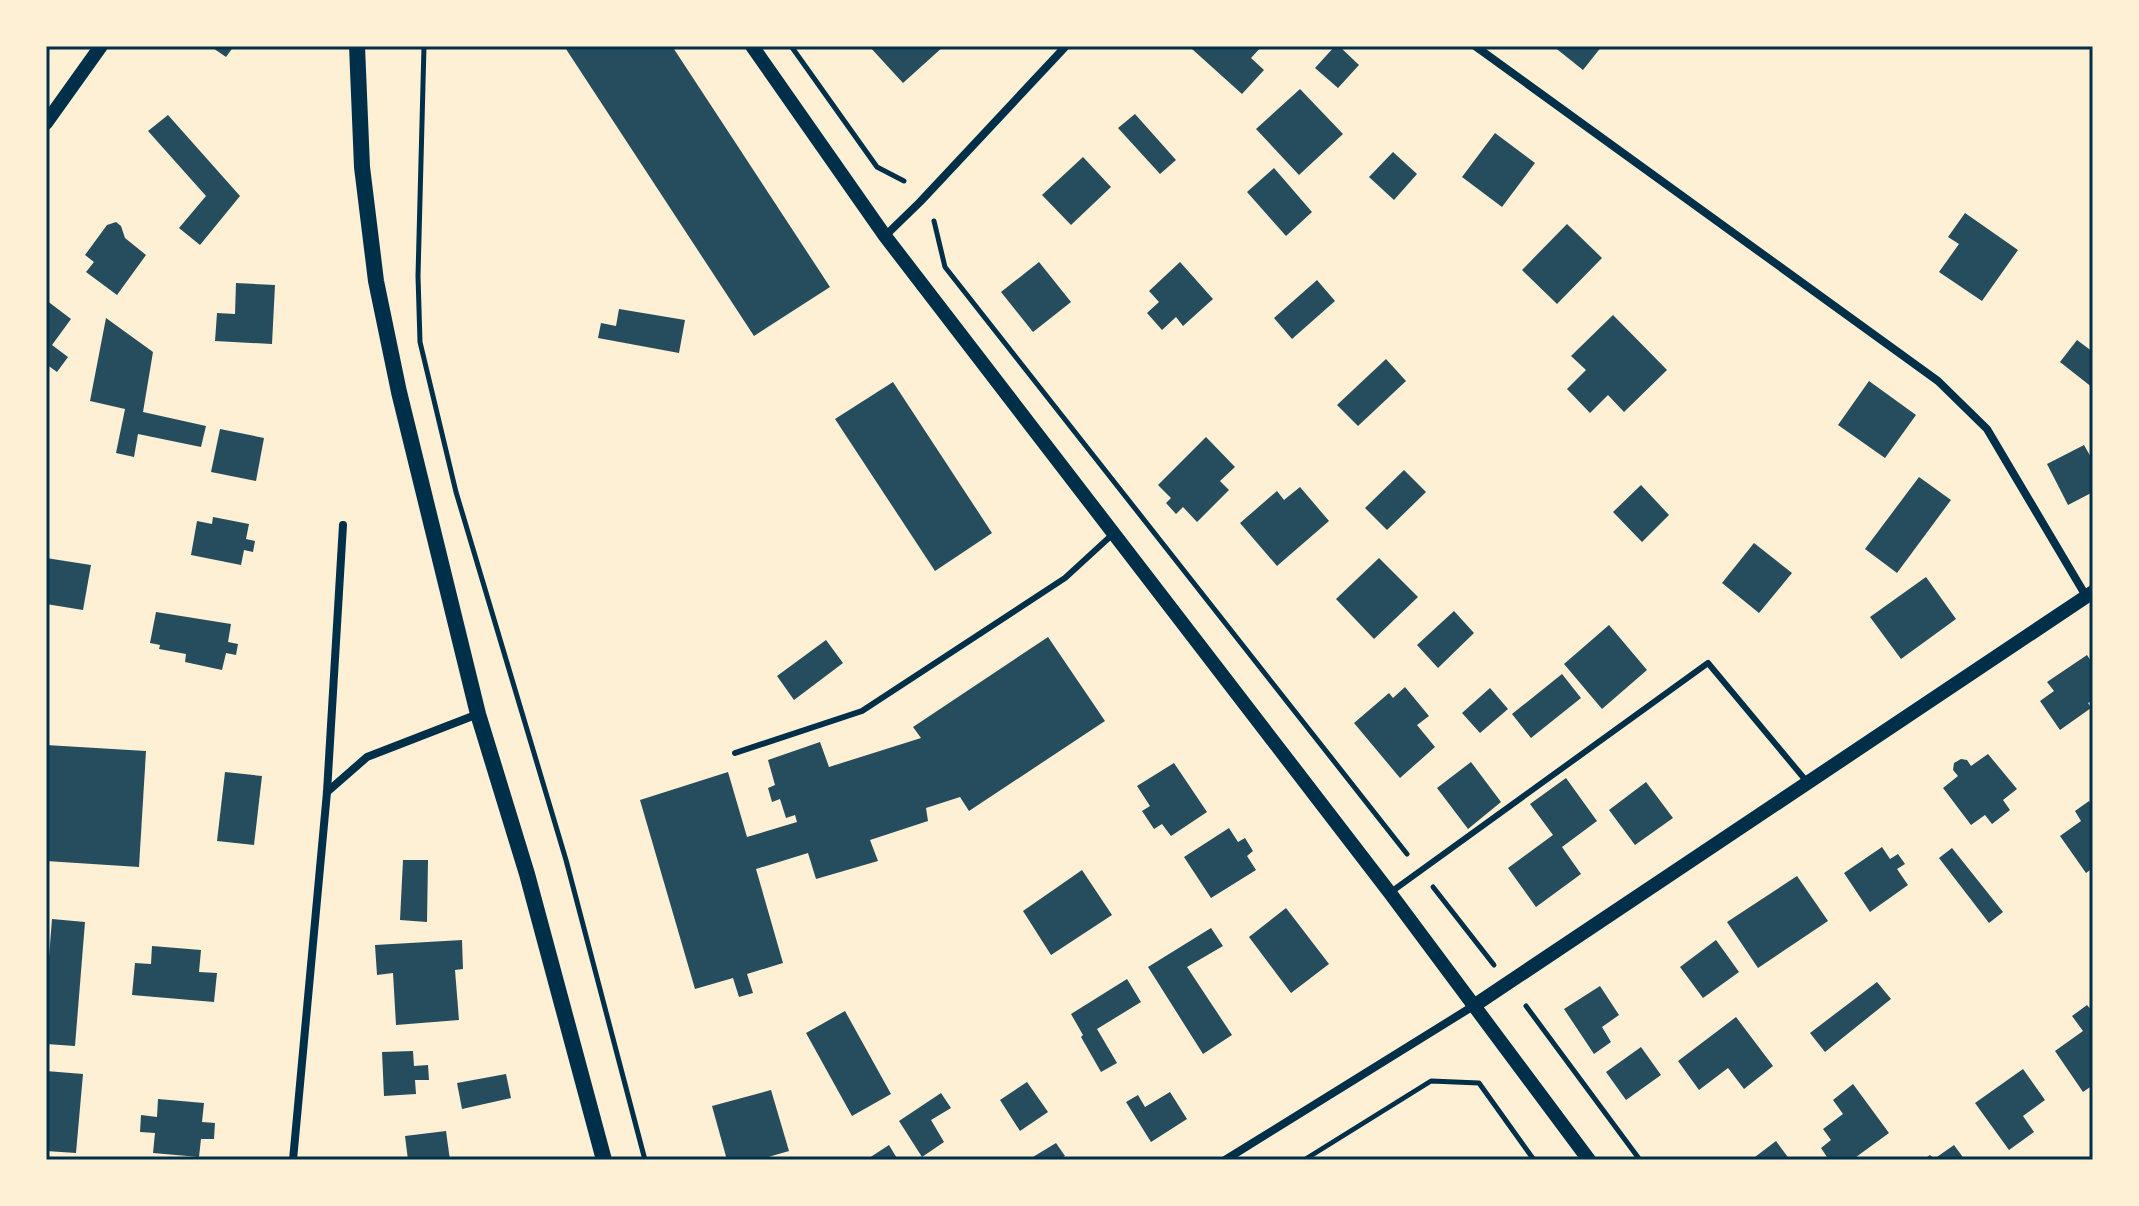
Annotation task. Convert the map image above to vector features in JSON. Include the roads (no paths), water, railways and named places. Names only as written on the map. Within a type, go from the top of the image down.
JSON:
[{"type":"main road","points":[[357,46],[362,167],[376,281],[403,408],[478,714],[527,874],[604,1160]]},
{"type":"street","points":[[46,123],[101,46]]},
{"type":"street","points":[[752,46],[885,236],[1390,893],[1589,1160]]},
{"type":"street","points":[[885,236],[1066,46]]},
{"type":"street","points":[[1225,1160],[1475,1005],[2090,594],[1987,429],[1938,381],[1475,46]]},
{"type":"street","points":[[293,1160],[327,792],[343,525]]},
{"type":"street","points":[[327,792],[367,757],[478,714]]},
{"type":"lane","points":[[735,753],[862,711],[1065,578],[1113,534]]},
{"type":"lane","points":[[1390,893],[1708,663],[1808,783]]}]
